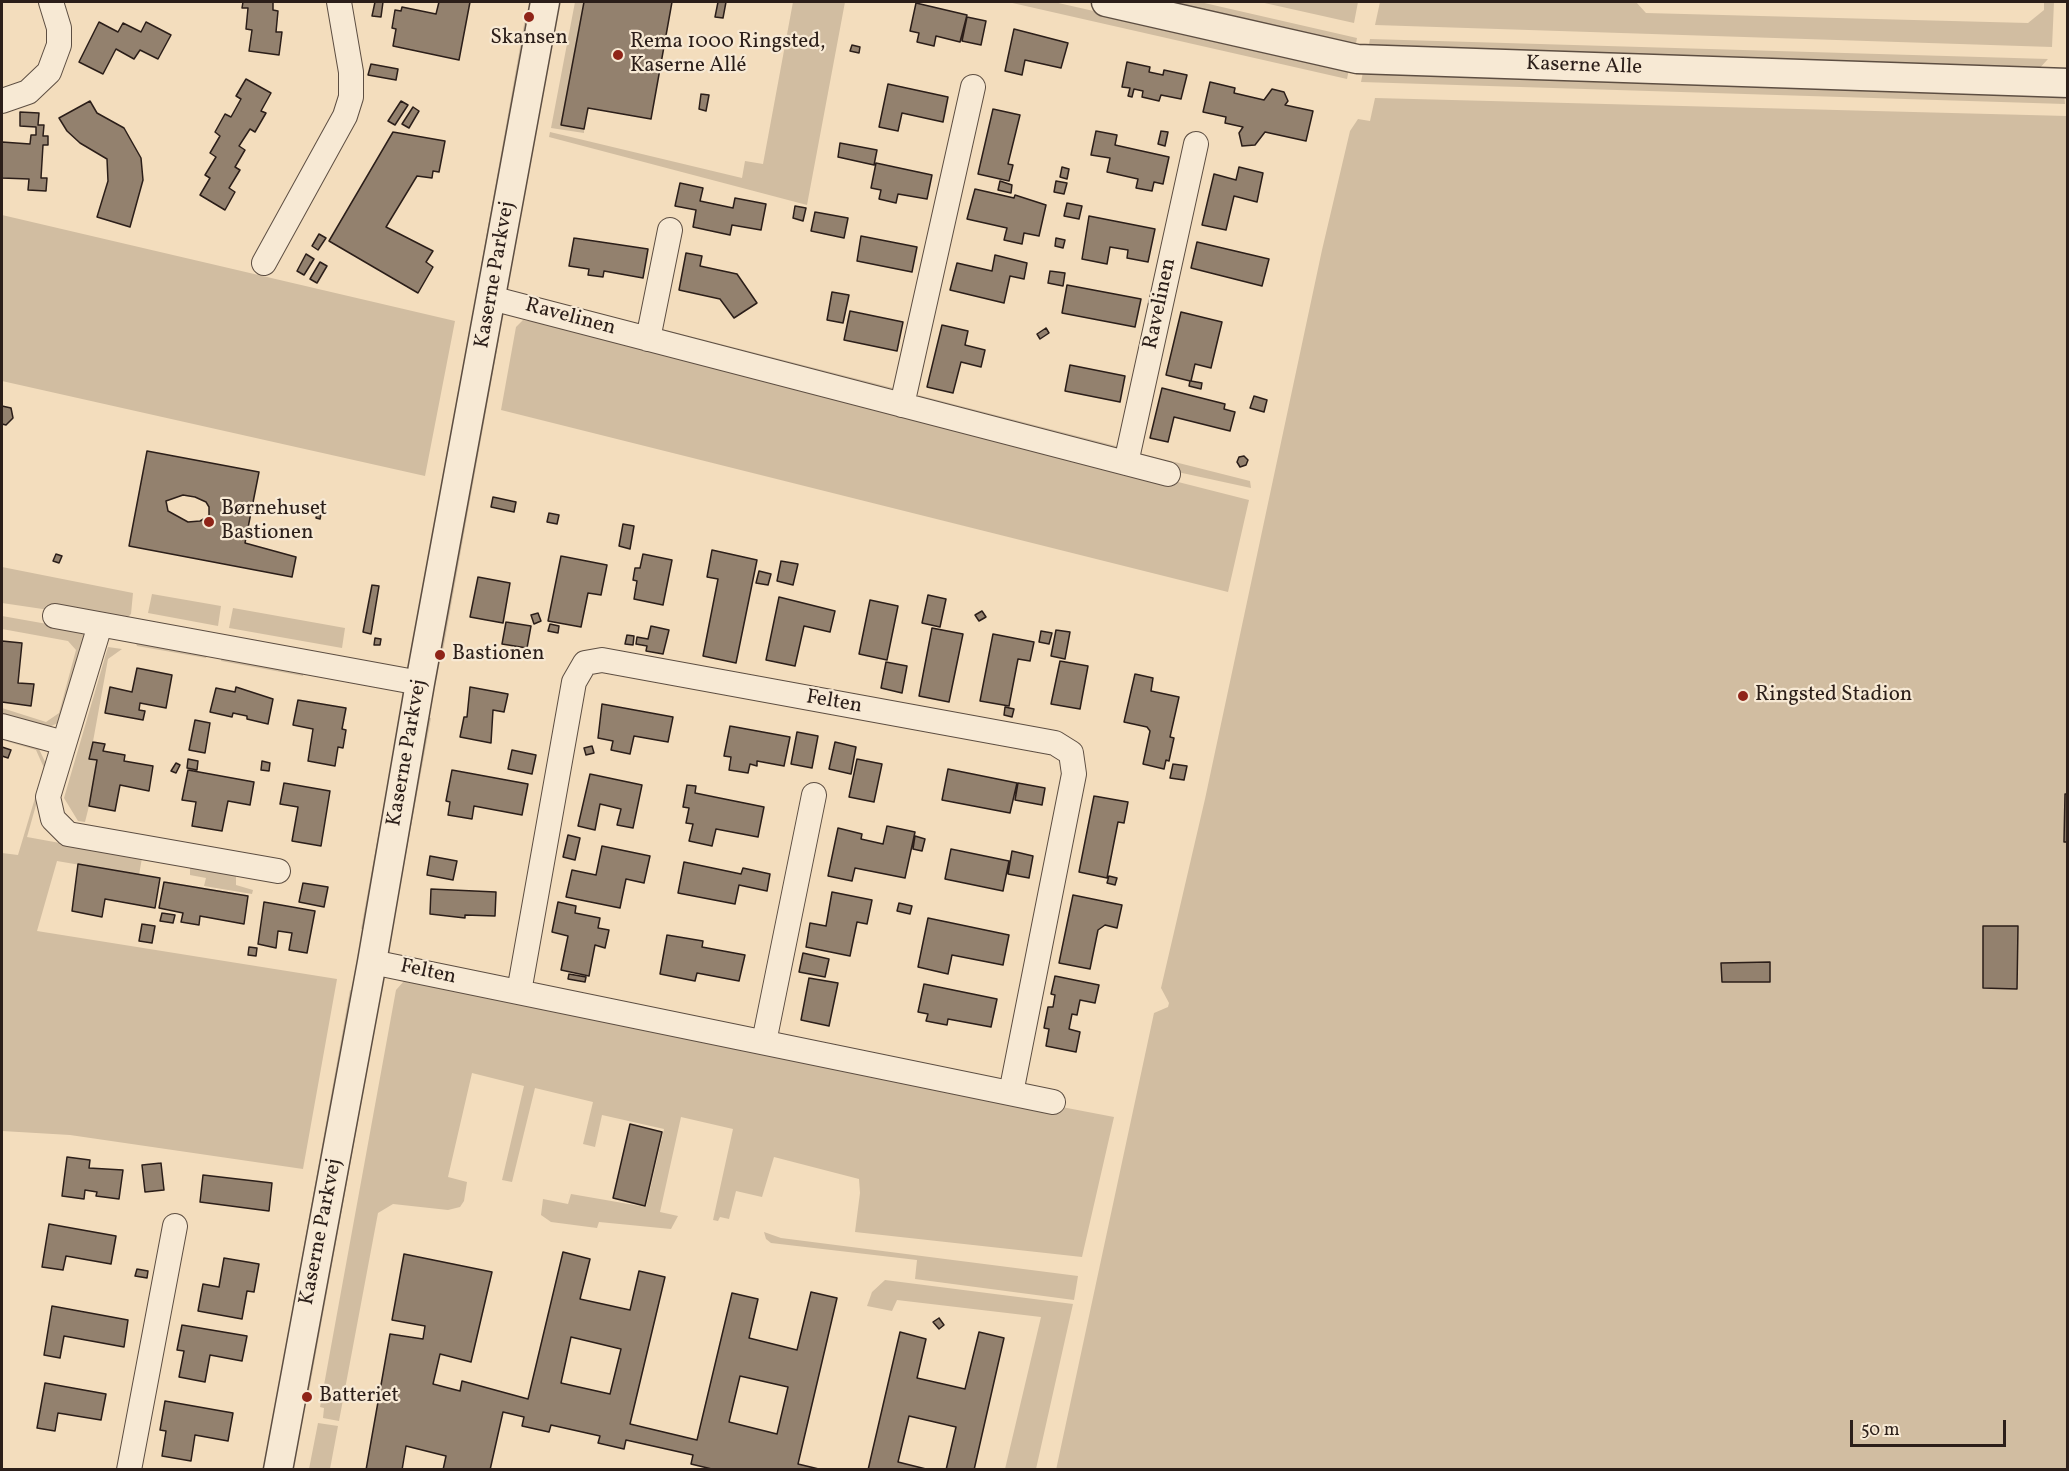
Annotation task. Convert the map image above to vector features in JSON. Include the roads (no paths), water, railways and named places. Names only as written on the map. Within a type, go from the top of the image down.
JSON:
[{"type":"street","points":[[2,101],[28,92],[49,72],[59,45],[59,28],[51,2]]},
{"type":"street","points":[[264,263],[348,106],[351,72],[339,2]]},
{"type":"street","name":"Kaserne Parkvej","points":[[278,1470],[545,2]]},
{"type":"street","name":"Kaserne Alle","points":[[1106,2],[1357,59],[2067,83]]},
{"type":"street","points":[[902,405],[973,87]]},
{"type":"street","name":"Ravelinen","points":[[1126,463],[1196,144]]},
{"type":"street","points":[[648,339],[670,230]]},
{"type":"street","name":"Ravelinen","points":[[491,298],[1168,474]]},
{"type":"street","points":[[55,616],[420,683]]},
{"type":"street","points":[[100,625],[48,797],[53,819],[69,834],[279,871]]},
{"type":"street","name":"Felten","points":[[519,992],[574,682],[585,663],[602,660],[1055,743],[1071,753],[1074,774],[1011,1093]]},
{"type":"street","points":[[2,726],[64,743]]},
{"type":"street","points":[[764,1042],[814,795]]},
{"type":"street","name":"Felten","points":[[372,962],[1053,1102]]},
{"type":"street","points":[[129,1470],[175,1226]]},
{"type":"place","name":"Skansen","points":[[529,17]]},
{"type":"place","name":"Rema 1000 Ringsted, Kaserne Allé","points":[[618,55]]},
{"type":"place","name":"Børnehuset Bastionen","points":[[209,522]]},
{"type":"place","name":"Bastionen","points":[[440,655]]},
{"type":"place","name":"Ringsted Stadion","points":[[1743,696]]},
{"type":"place","name":"Batteriet","points":[[307,1397]]}]
